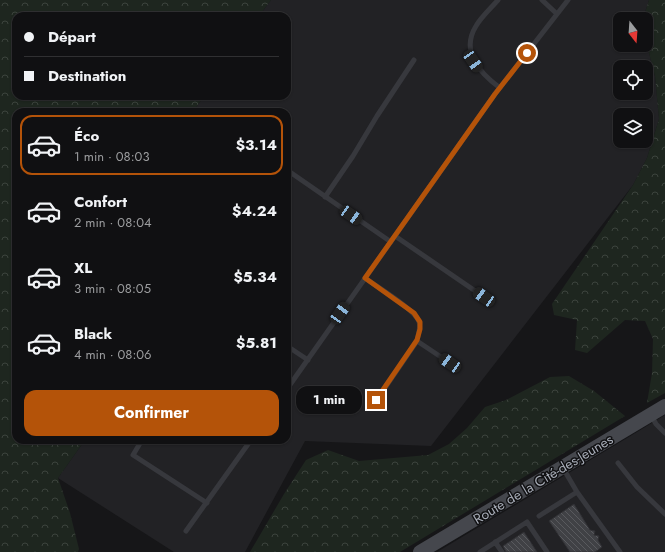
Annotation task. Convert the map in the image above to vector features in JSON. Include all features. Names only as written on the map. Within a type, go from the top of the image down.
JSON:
[{"type":"main road","name":"Route de la Cité-des-Jeunes","points":[[420,552],[665,406]]},
{"type":"lane","points":[[498,0],[476,25],[471,36],[470,48],[473,61],[489,80],[500,88]]},
{"type":"lane","points":[[542,0],[557,14]]},
{"type":"lane","points":[[291,383],[500,88],[568,0]]},
{"type":"lane","points":[[325,197],[354,156],[377,116],[414,60]]},
{"type":"lane","points":[[291,173],[391,242]]},
{"type":"lane","points":[[395,236],[484,297]]},
{"type":"lane","points":[[365,278],[414,313],[420,322],[417,340],[376,400]]},
{"type":"lane","points":[[417,340],[450,363]]},
{"type":"lane","points":[[291,349],[308,360]]},
{"type":"lane","points":[[651,415],[656,424],[665,433]]},
{"type":"lane","points":[[140,444],[133,455],[207,503]]},
{"type":"lane","points":[[186,531],[248,444]]},
{"type":"lane","points":[[618,463],[637,487],[665,514]]},
{"type":"lane","points":[[562,467],[577,492],[620,552]]},
{"type":"lane","points":[[539,516],[577,492]]},
{"type":"lane","points":[[480,552],[528,522],[547,552]]},
{"type":"lane","points":[[495,542],[502,552]]},
{"type":"shaded area","points":[[271,0],[649,0],[645,12],[613,12],[613,52],[649,52],[651,60],[613,60],[613,100],[653,100],[653,68],[659,119],[653,138],[653,108],[613,108],[613,148],[650,148],[647,158],[633,185],[431,446],[305,441],[245,552],[174,552],[58,478],[82,444],[291,444],[291,108],[196,108],[201,100],[291,100],[291,12],[262,12]]},
{"type":"shaded area","points":[[665,415],[665,552],[437,552],[637,432]]},
{"type":"green space","points":[[0,0],[271,0],[262,12],[12,12],[12,100],[201,100],[196,108],[12,108],[12,444],[82,444],[58,478],[70,513],[79,549],[78,552],[0,552]]},
{"type":"green space","points":[[649,0],[665,0],[665,393],[647,403],[652,373],[653,339],[645,321],[625,320],[587,353],[575,350],[577,320],[554,315],[552,304],[633,185],[647,158],[650,148],[653,148],[653,138],[659,119],[653,60],[651,60],[649,52],[653,52],[653,12],[645,12]]},
{"type":"green space","points":[[569,376],[594,391],[625,416],[400,552],[250,552],[306,460],[328,450],[359,461],[428,455],[449,444],[467,428],[485,407],[506,400],[550,377]]},
{"type":"building","points":[[574,504],[590,530],[595,531],[594,535],[599,536],[598,540],[602,547],[595,552],[570,552],[549,521]]},
{"type":"building","points":[[524,532],[537,552],[506,552],[503,546]]},
{"type":"route","points":[[376,400],[417,340],[420,322],[414,313],[365,278],[495,94],[527,53]]}]
